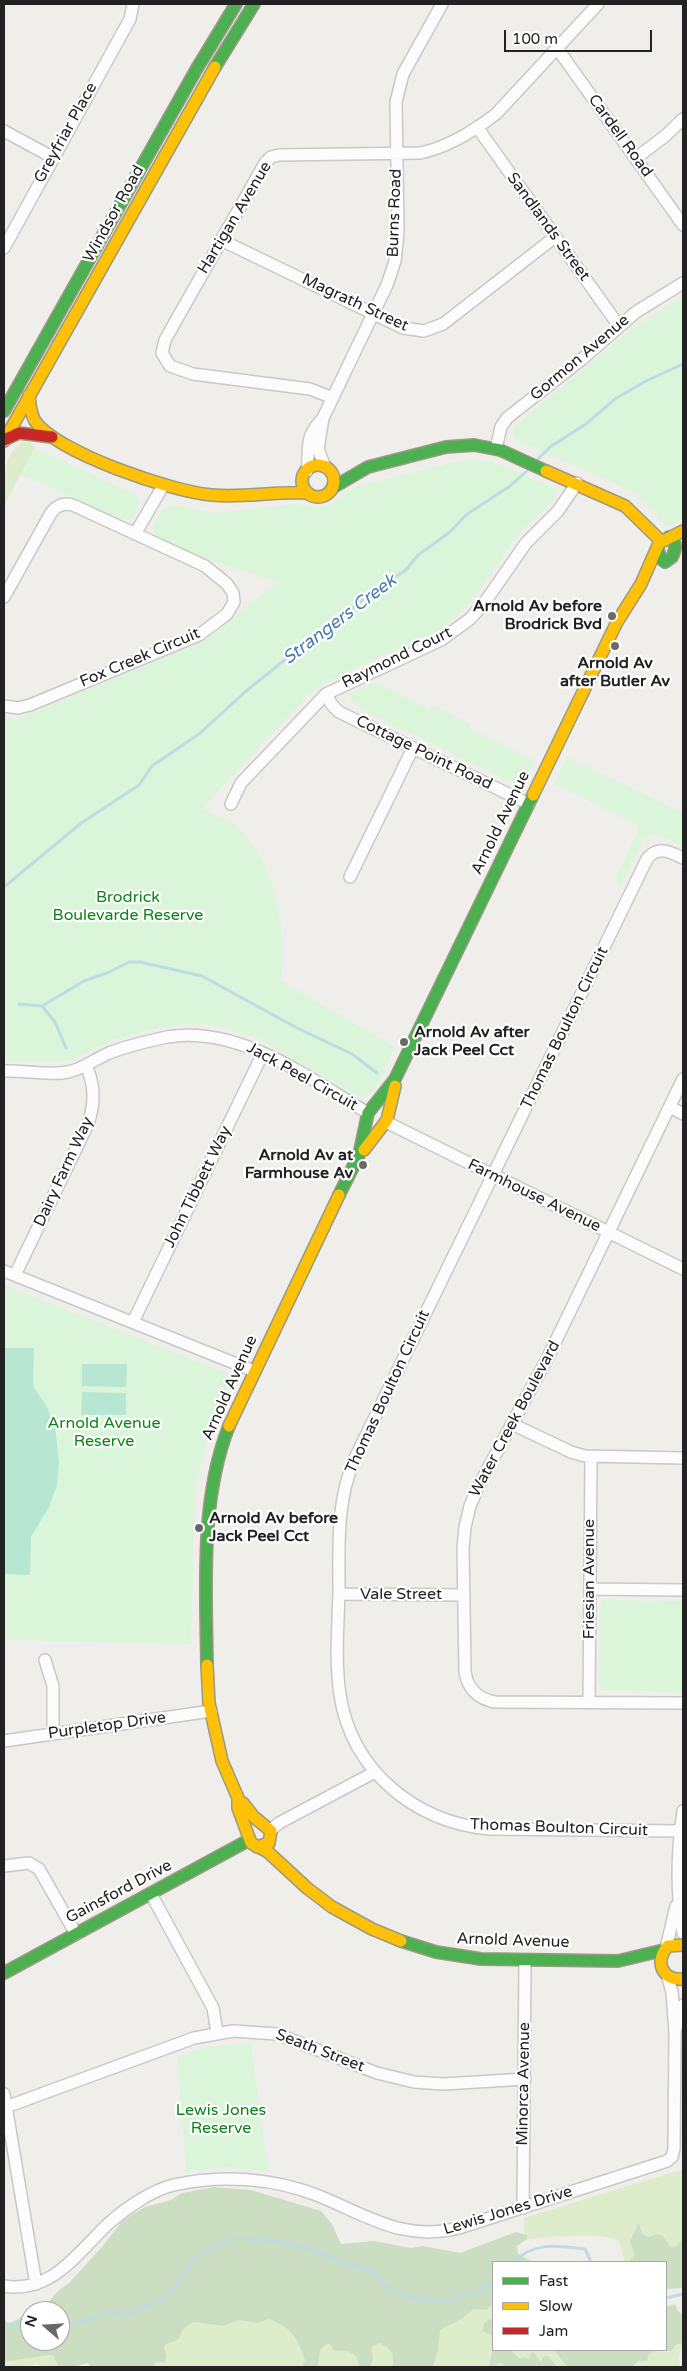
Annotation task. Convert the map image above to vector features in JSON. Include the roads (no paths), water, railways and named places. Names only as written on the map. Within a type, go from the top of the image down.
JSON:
[{"type":"street","name":"Greyfriar Place","points":[[4,248],[52,157],[130,20],[133,4]]},
{"type":"street","name":"Windsor Road","points":[[4,411],[196,70],[236,4]]},
{"type":"street","name":"Windsor Road","points":[[4,440],[216,64],[254,4]]},
{"type":"street","name":"Hartigan Avenue","points":[[333,398],[310,389],[204,377],[175,369],[166,363],[162,353],[163,344],[264,163],[272,157],[279,155],[396,153],[431,150],[477,127],[503,108],[598,4]]},
{"type":"street","name":"Burns Road","points":[[306,472],[310,434],[323,418],[389,279],[397,251],[396,102],[400,82],[407,65],[442,6]]},
{"type":"street","name":"Cardell Road","points":[[557,48],[683,224]]},
{"type":"street","points":[[636,158],[665,136],[683,119]]},
{"type":"street","name":"Sandlands Street","points":[[477,127],[619,326]]},
{"type":"street","points":[[4,131],[52,157]]},
{"type":"street","name":"Magrath Street","points":[[221,240],[410,330],[424,331],[437,328],[556,237]]},
{"type":"street","name":"Gormon Avenue","points":[[498,449],[501,427],[507,418],[588,354],[641,308],[683,283]]},
{"type":"street","points":[[29,396],[34,419],[52,437],[121,471],[162,486],[214,495],[270,492],[283,494],[308,493],[320,497],[368,468],[455,446],[474,445],[498,449],[625,506],[663,543]]},
{"type":"street","name":"Burns Road","points":[[323,418],[318,449],[327,468]]},
{"type":"street","points":[[4,440],[19,433],[52,437]]},
{"type":"street","points":[[270,492],[317,465],[327,468],[356,466],[368,468]]},
{"type":"street","points":[[327,468],[334,480],[332,488]]},
{"type":"street","points":[[306,472],[303,482],[308,493]]},
{"type":"street","name":"Raymond Court","points":[[231,804],[241,782],[326,694],[441,640],[461,626],[485,602],[526,543],[558,511],[572,481]]},
{"type":"street","points":[[135,534],[162,486]]},
{"type":"street","name":"Fox Creek Circuit","points":[[4,597],[51,513],[58,506],[71,504],[214,572],[233,593],[234,602],[230,611],[205,631],[184,641],[30,705],[18,708],[4,706]]},
{"type":"street","points":[[663,543],[683,531]]},
{"type":"street","points":[[678,541],[679,555],[661,558],[663,543],[678,541]]},
{"type":"street","name":"Arnold Avenue","points":[[283,1864],[271,1835],[238,1798],[222,1761],[211,1711],[207,1664],[208,1523],[211,1495],[222,1444],[254,1370],[358,1155],[369,1113],[395,1079],[617,622],[641,584],[663,543]]},
{"type":"street","name":"Arnold Avenue","points":[[641,584],[648,582],[679,555]]},
{"type":"street","name":"Cottage Point Road","points":[[326,694],[332,705],[340,712],[529,804]]},
{"type":"street","points":[[350,877],[413,748]]},
{"type":"street","name":"Thomas Boulton Circuit","points":[[682,1831],[489,1829],[448,1821],[422,1810],[398,1795],[375,1772],[353,1738],[340,1696],[338,1594],[340,1510],[350,1470],[647,859],[654,852],[663,850],[683,858]]},
{"type":"street","name":"Jack Peel Circuit","points":[[4,1071],[62,1073],[86,1065],[118,1050],[180,1036],[220,1038],[264,1053],[369,1113]]},
{"type":"street","name":"John Tibbett Way","points":[[133,1322],[264,1053]]},
{"type":"street","name":"Dairy Farm Way","points":[[15,1275],[88,1124],[94,1097],[92,1082],[86,1065]]},
{"type":"street","name":"Arnold Avenue","points":[[358,1155],[367,1147],[385,1121],[395,1079]]},
{"type":"street","name":"Water Creek Boulevard","points":[[683,1080],[548,1357],[478,1487],[467,1516],[463,1544],[466,1677],[470,1687],[478,1696],[495,1702],[683,1703]]},
{"type":"street","points":[[670,1107],[683,1114]]},
{"type":"street","points":[[381,1108],[385,1121],[372,1126],[369,1113],[381,1108]]},
{"type":"street","name":"Farmhouse Avenue","points":[[385,1121],[683,1269]]},
{"type":"street","points":[[4,1271],[254,1370]]},
{"type":"street","points":[[512,1424],[571,1452],[591,1457],[683,1458]]},
{"type":"street","name":"Friesian Avenue","points":[[589,1702],[591,1457]]},
{"type":"street","points":[[590,1589],[683,1590]]},
{"type":"street","name":"Vale Street","points":[[338,1594],[464,1595]]},
{"type":"street","points":[[45,1660],[52,1686],[53,1734]]},
{"type":"street","name":"Purpletop Drive","points":[[4,1742],[211,1711]]},
{"type":"street","points":[[262,1823],[254,1824],[252,1839],[266,1846],[279,1823],[375,1772]]},
{"type":"street","name":"Arnold Avenue","points":[[238,1798],[238,1808],[252,1839],[283,1864],[311,1891],[335,1909],[360,1924],[398,1941],[460,1957],[618,1961],[628,1965],[647,1968],[666,1976],[683,1979]]},
{"type":"street","points":[[679,2078],[672,1992],[659,1962],[665,1949],[678,1902],[683,1811]]},
{"type":"street","name":"Gainsford Drive","points":[[4,1973],[252,1839]]},
{"type":"street","points":[[4,1866],[29,1863],[39,1868],[76,1934]]},
{"type":"street","points":[[151,1894],[213,2008],[217,2033]]},
{"type":"street","points":[[678,1902],[683,1933]]},
{"type":"street","name":"Arnold Avenue","points":[[618,1961],[628,1957],[649,1955],[674,1944],[683,1945]]},
{"type":"street","name":"Minorca Avenue","points":[[523,2208],[526,1960]]},
{"type":"street","points":[[675,2032],[683,2004]]},
{"type":"street","name":"Seath Street","points":[[6,2107],[185,2041],[217,2033],[248,2031],[277,2034],[377,2073],[414,2082],[444,2084],[525,2079]]},
{"type":"street","name":"Lewis Jones Drive","points":[[36,2284],[64,2268],[120,2214],[160,2190],[174,2185],[206,2180],[244,2180],[281,2185],[318,2196],[386,2225],[424,2233],[460,2228],[523,2208],[667,2161],[673,2155],[679,2078]]},
{"type":"street","points":[[4,2094],[36,2284],[21,2287],[4,2286]]},
{"type":"waterway","name":"Strangers Creek","points":[[537,460],[550,447],[586,424],[615,399],[644,382],[683,364]]},
{"type":"waterway","name":"Strangers Creek","points":[[4,887],[80,824],[139,785],[152,766],[199,734],[245,692],[303,645],[339,620],[370,593],[406,570],[418,555],[450,532],[466,515],[510,486],[529,469]]},
{"type":"waterway","points":[[19,1004],[42,1006],[84,981],[107,973],[129,962],[140,962],[202,976],[297,1028],[352,1054],[377,1073]]},
{"type":"waterway","points":[[42,1006],[55,1022],[66,1048]]},
{"type":"waterway","points":[[70,2324],[89,2320],[106,2312],[126,2315],[165,2298],[196,2257],[234,2238],[276,2241],[311,2249],[345,2263],[370,2270],[392,2290],[407,2297],[450,2301],[467,2293],[479,2292],[492,2283]]},
{"type":"waterway","points":[[514,2261],[530,2251],[547,2246],[585,2249],[591,2261]]},
{"type":"waterway","points":[[667,2298],[683,2294]]},
{"type":"waterway","points":[[4,2324],[20,2326]]},
{"type":"place","name":"Arnold Av before Brodrick Bvd","points":[[612,616]]},
{"type":"place","name":"Arnold Av after Butler Av","points":[[615,646]]},
{"type":"place","name":"Arnold Av after Jack Peel Cct","points":[[404,1042]]},
{"type":"place","name":"Arnold Av at Farmhouse Av","points":[[363,1165]]},
{"type":"place","name":"Arnold Av before Jack Peel Cct","points":[[199,1528]]},
{"type":"park label","name":"Brodrick Boulevarde Reserve","points":[[128,907]]},
{"type":"park label","name":"Arnold Avenue Reserve","points":[[104,1433]]},
{"type":"park label","name":"Lewis Jones Reserve","points":[[221,2120]]}]
